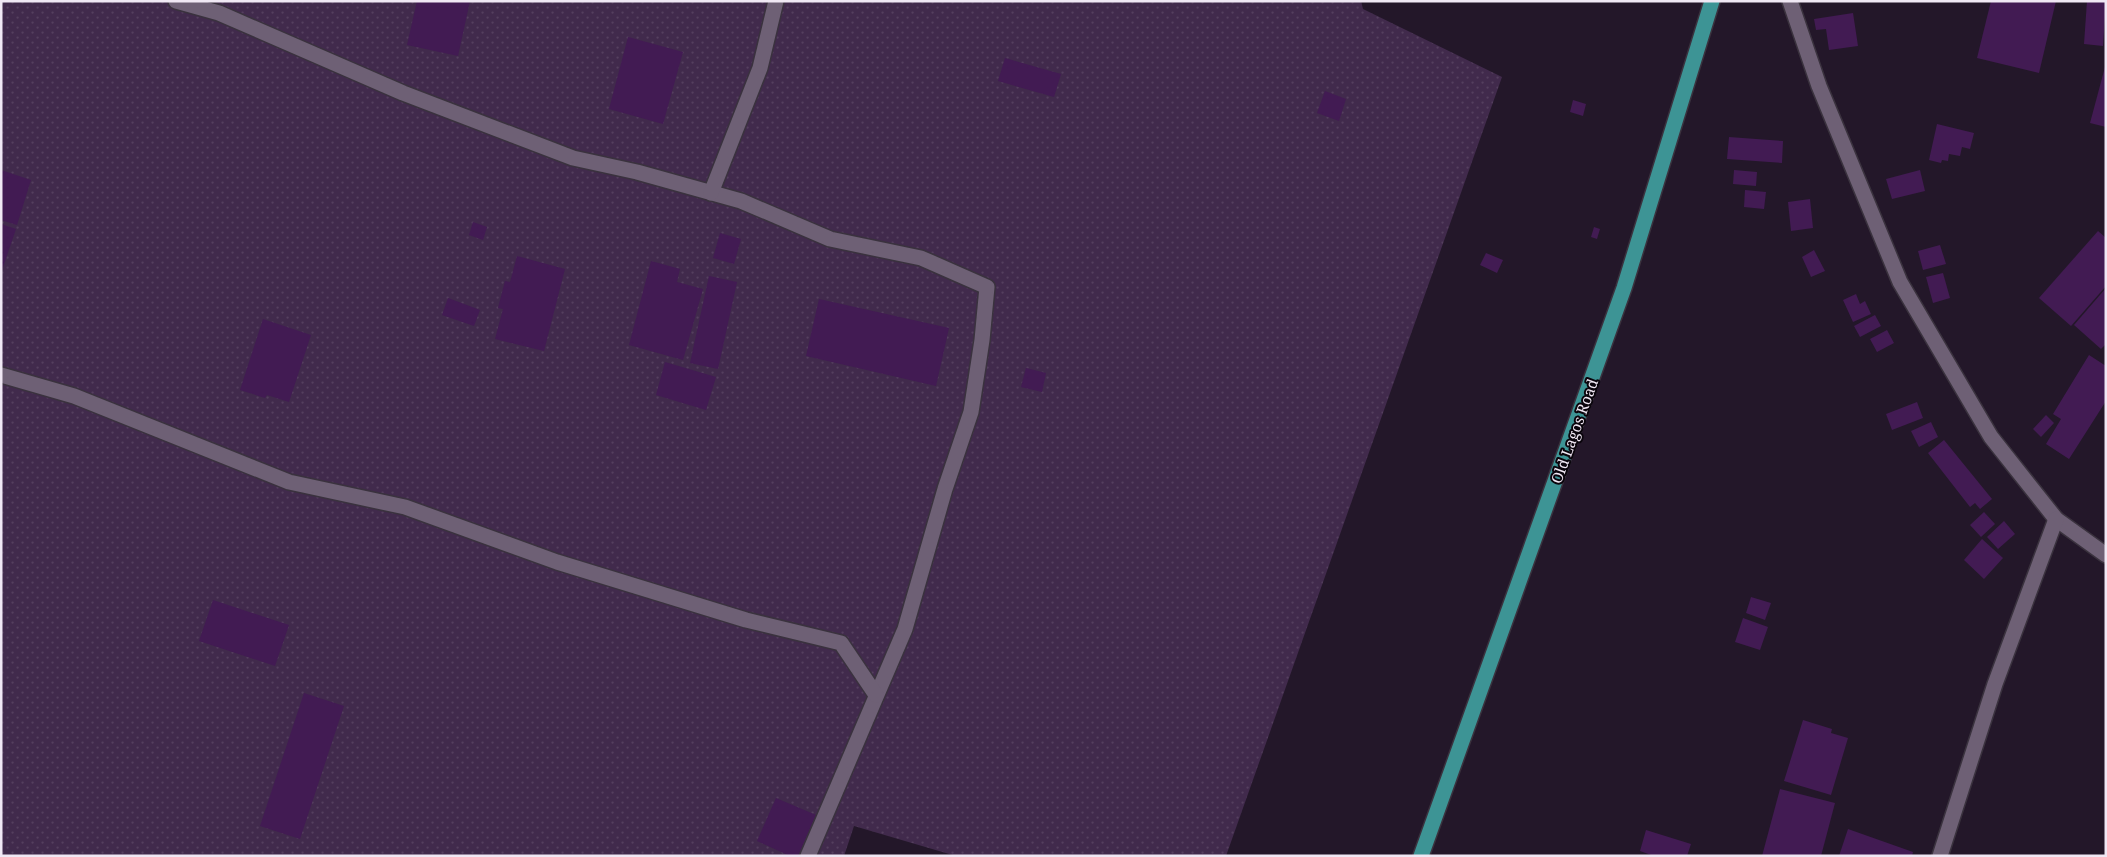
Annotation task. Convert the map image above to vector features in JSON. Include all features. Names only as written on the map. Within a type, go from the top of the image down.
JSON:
[{"type":"main road","name":"Old Lagos Road","points":[[1421,856],[1624,288],[1712,1]]},
{"type":"street","points":[[176,1],[219,13],[403,93],[573,158],[638,172],[741,201],[830,239],[921,258],[987,287],[982,340],[971,412],[945,489],[904,629],[808,856]]},
{"type":"street","points":[[711,193],[760,68],[776,1]]},
{"type":"street","points":[[1790,1],[1819,86],[1900,282],[1991,437],[2056,519],[2106,555]]},
{"type":"street","points":[[1,375],[74,396],[289,482],[405,507],[557,562],[746,620],[841,643],[876,694]]},
{"type":"street","points":[[1940,856],[1995,684],[2056,519]]},
{"type":"shaded area","points":[[1,1],[1361,1],[1363,9],[1502,77],[1226,856],[956,856],[854,826],[844,856],[1,856]]},
{"type":"building","points":[[417,1],[470,1],[458,56],[407,45]]},
{"type":"building","points":[[1991,1],[2056,1],[2039,73],[1977,58]]},
{"type":"building","points":[[2087,1],[2106,1],[2103,46],[2084,44]]},
{"type":"building","points":[[1853,13],[1858,46],[1829,50],[1826,29],[1816,30],[1814,19]]},
{"type":"building","points":[[628,37],[683,52],[663,124],[609,109]]},
{"type":"building","points":[[1005,58],[1061,74],[1054,97],[998,81]]},
{"type":"building","points":[[2106,67],[2106,127],[2090,123]]},
{"type":"building","points":[[1325,91],[1346,99],[1339,121],[1317,113]]},
{"type":"building","points":[[1573,100],[1586,104],[1583,116],[1570,112]]},
{"type":"building","points":[[1937,124],[1974,133],[1970,149],[1962,147],[1960,156],[1949,154],[1948,161],[1942,160],[1941,163],[1929,160]]},
{"type":"building","points":[[1729,137],[1783,141],[1782,163],[1727,159]]},
{"type":"building","points":[[1,170],[31,180],[17,225],[1,220]]},
{"type":"building","points":[[1734,170],[1757,172],[1756,186],[1733,184]]},
{"type":"building","points":[[1920,170],[1925,191],[1892,199],[1886,179]]},
{"type":"building","points":[[1745,190],[1766,192],[1764,209],[1744,207]]},
{"type":"building","points":[[1810,199],[1813,228],[1791,231],[1788,202]]},
{"type":"building","points":[[473,222],[487,227],[483,240],[469,235]]},
{"type":"building","points":[[1,224],[16,229],[2,270],[1,270]]},
{"type":"building","points":[[1594,227],[1600,229],[1597,239],[1591,237]]},
{"type":"building","points":[[2098,231],[2106,238],[2106,286],[2071,326],[2039,298]]},
{"type":"building","points":[[720,233],[741,239],[734,264],[713,258]]},
{"type":"building","points":[[1940,245],[1946,264],[1923,270],[1918,251]]},
{"type":"building","points":[[1814,250],[1825,271],[1811,277],[1802,257]]},
{"type":"building","points":[[1486,253],[1503,260],[1497,273],[1480,265]]},
{"type":"building","points":[[517,256],[565,269],[544,351],[495,339],[503,309],[498,308],[505,281],[510,282]]},
{"type":"building","points":[[651,261],[680,269],[677,282],[703,289],[683,360],[629,345]]},
{"type":"building","points":[[1943,273],[1950,298],[1933,303],[1926,277]]},
{"type":"building","points":[[709,276],[737,282],[718,369],[690,363]]},
{"type":"building","points":[[2106,288],[2106,344],[2101,349],[2074,325]]},
{"type":"building","points":[[1856,294],[1860,304],[1865,301],[1871,314],[1853,322],[1843,300]]},
{"type":"building","points":[[448,298],[480,310],[474,326],[442,315]]},
{"type":"building","points":[[819,299],[949,328],[936,386],[806,356]]},
{"type":"building","points":[[1875,315],[1881,326],[1860,337],[1854,326]]},
{"type":"building","points":[[263,319],[311,335],[289,402],[267,395],[265,398],[240,390]]},
{"type":"building","points":[[1887,330],[1894,343],[1877,352],[1870,339]]},
{"type":"building","points":[[2089,355],[2106,366],[2106,401],[2069,459],[2046,444],[2061,419],[2053,414]]},
{"type":"building","points":[[665,362],[716,377],[706,410],[656,395]]},
{"type":"building","points":[[1026,368],[1046,373],[1042,392],[1021,387]]},
{"type":"building","points":[[1917,402],[1923,418],[1892,430],[1886,414]]},
{"type":"building","points":[[2046,415],[2054,423],[2041,437],[2033,429]]},
{"type":"building","points":[[1931,422],[1938,437],[1919,447],[1911,431]]},
{"type":"building","points":[[1944,440],[1992,499],[1980,509],[1975,503],[1970,507],[1928,453]]},
{"type":"building","points":[[1984,512],[1995,524],[1981,537],[1970,525]]},
{"type":"building","points":[[2004,521],[2015,534],[1998,549],[1987,537]]},
{"type":"building","points":[[1982,539],[2003,558],[1984,579],[1964,560]]},
{"type":"building","points":[[1751,597],[1771,603],[1765,620],[1746,613]]},
{"type":"building","points":[[213,600],[289,625],[275,666],[199,641]]},
{"type":"building","points":[[1743,618],[1768,627],[1760,650],[1735,642]]},
{"type":"building","points":[[304,693],[344,706],[300,839],[260,826]]},
{"type":"building","points":[[1803,720],[1832,729],[1831,733],[1848,738],[1831,795],[1784,781]]},
{"type":"building","points":[[1780,789],[1835,803],[1821,856],[1762,856]]},
{"type":"building","points":[[776,798],[816,815],[798,856],[790,856],[757,841]]},
{"type":"building","points":[[1848,829],[1913,852],[1912,856],[1839,856]]},
{"type":"building","points":[[1646,830],[1691,844],[1687,856],[1654,856],[1640,851]]}]
